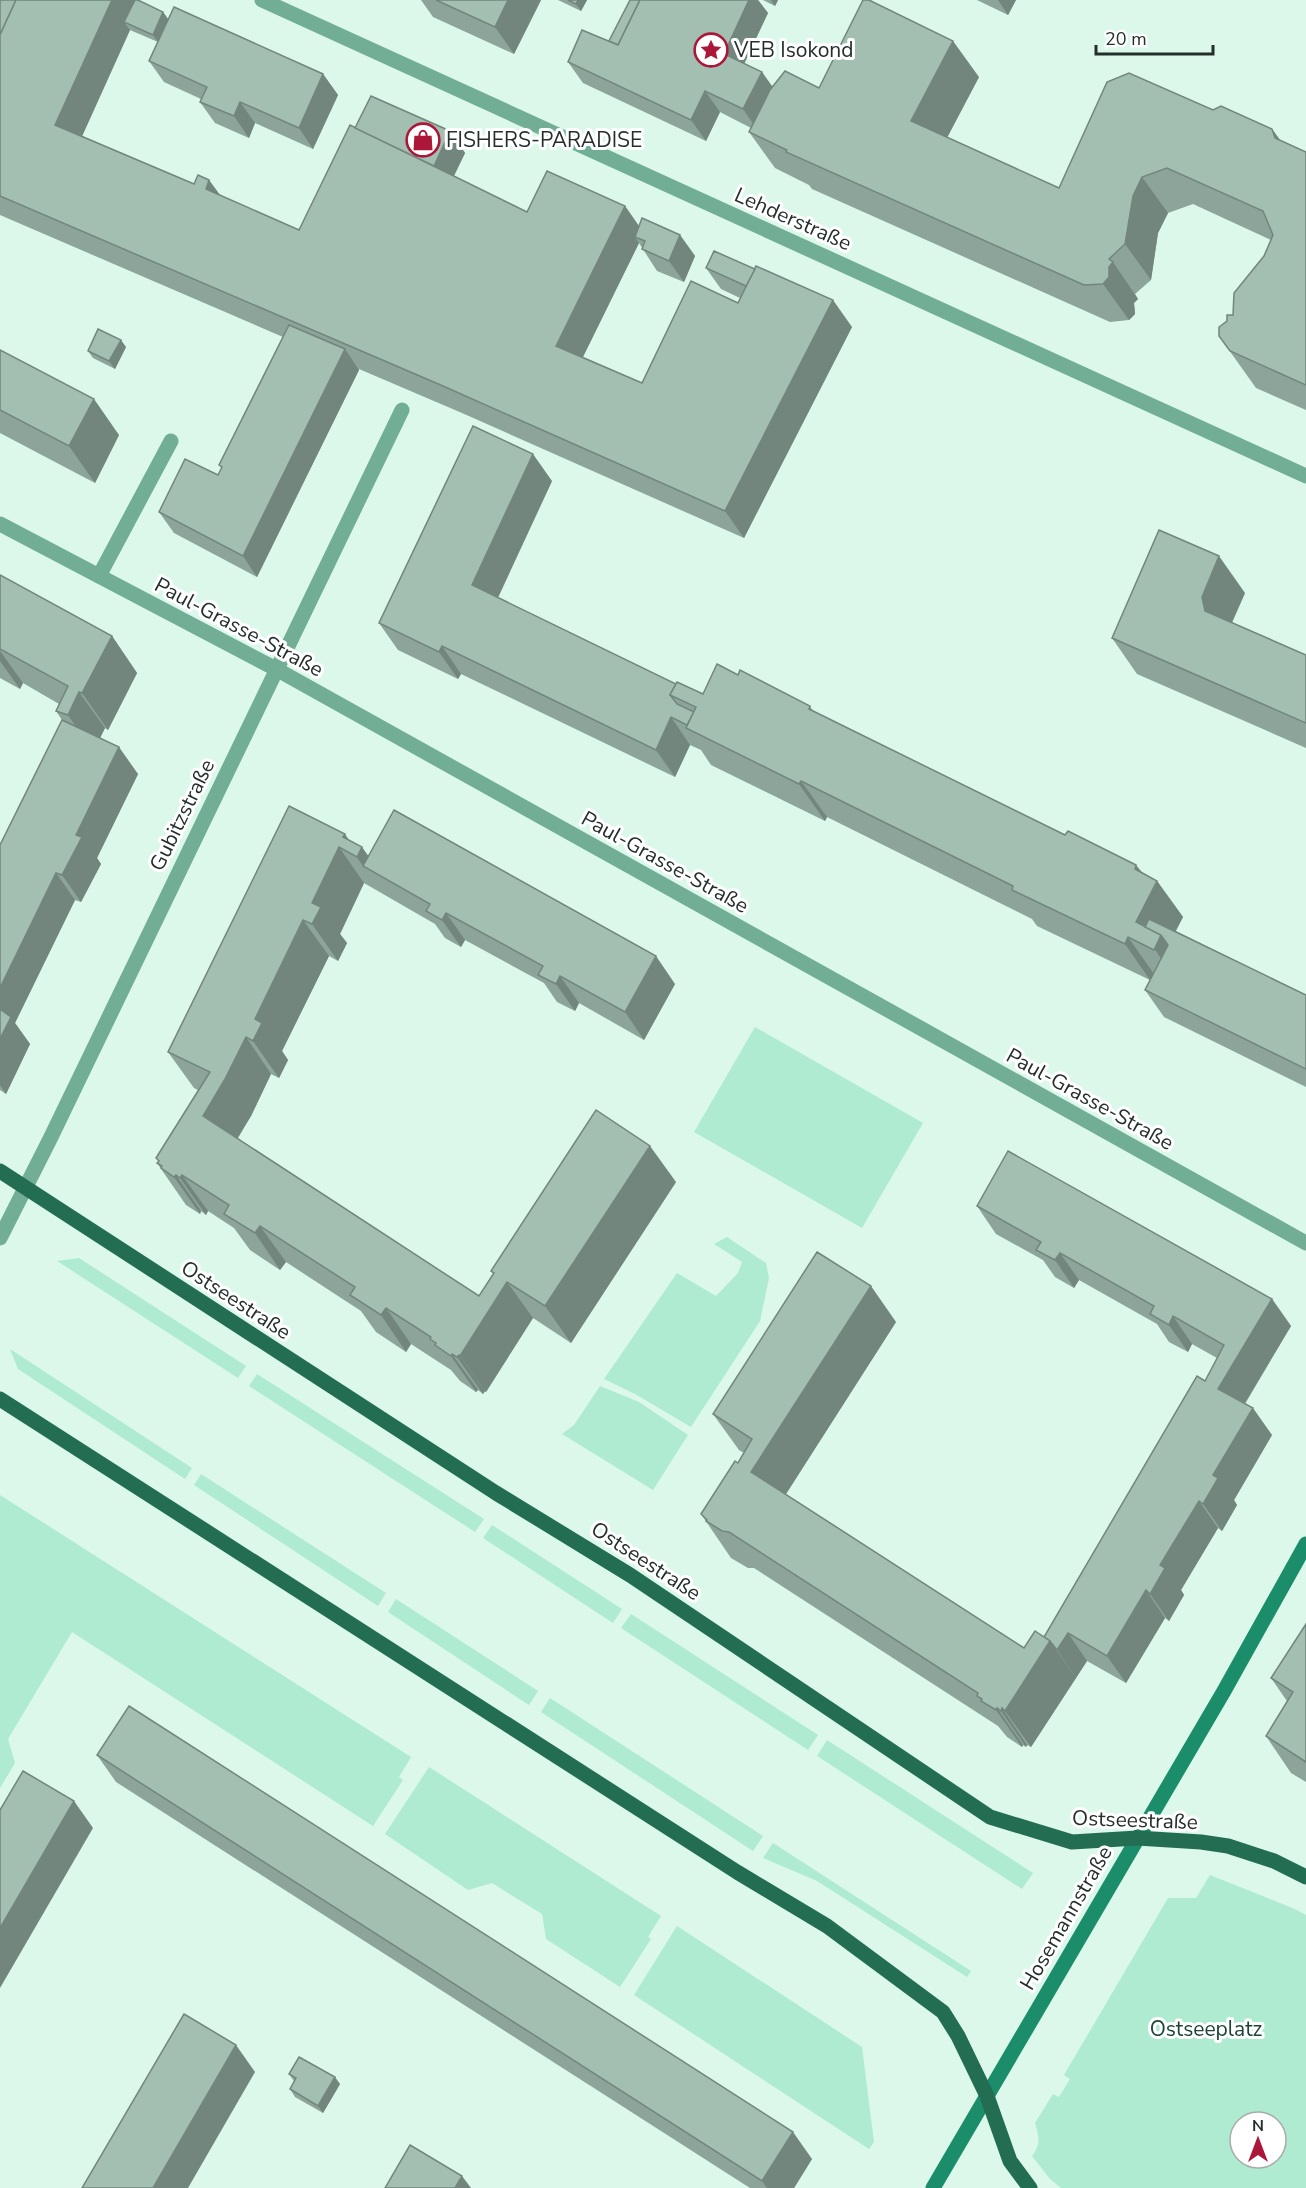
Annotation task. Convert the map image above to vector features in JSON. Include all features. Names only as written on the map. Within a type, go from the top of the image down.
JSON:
[{"type":"main road","name":"Ostseestraße","points":[[0,1171],[496,1493],[630,1575],[990,1817],[1071,1842],[1137,1838],[1228,1846],[1274,1860],[1306,1877]]},
{"type":"main road","points":[[0,1399],[736,1872],[827,1926],[943,2012],[958,2036],[987,2096],[1010,2161],[1030,2188]]},
{"type":"street","name":"Lehderstraße","points":[[262,0],[1306,476]]},
{"type":"street","name":"Gubitzstraße","points":[[0,1238],[402,410]]},
{"type":"street","points":[[99,576],[171,441]]},
{"type":"street","name":"Paul-Grasse-Straße","points":[[0,524],[276,669],[1306,1243]]},
{"type":"street","name":"Hosemannstraße","points":[[933,2188],[1224,1691],[1306,1544]]},
{"type":"green space","points":[[755,1027],[923,1123],[862,1228],[694,1132]]},
{"type":"green space","points":[[727,1237],[766,1263],[769,1278],[760,1321],[691,1427],[635,1394],[604,1379],[677,1273],[716,1296],[738,1273],[742,1262],[714,1244]]},
{"type":"green space","points":[[79,1258],[246,1366],[238,1378],[57,1261]]},
{"type":"green space","points":[[10,1349],[192,1468],[185,1479],[18,1369]]},
{"type":"green space","points":[[257,1374],[484,1519],[475,1532],[249,1386]]},
{"type":"green space","points":[[600,1386],[639,1402],[688,1435],[653,1490],[562,1434],[574,1425]]},
{"type":"green space","points":[[201,1474],[386,1593],[378,1606],[194,1485]]},
{"type":"green space","points":[[0,1495],[411,1757],[399,1777],[403,1780],[373,1826],[72,1632],[8,1739],[15,1763],[0,1788]]},
{"type":"green space","points":[[492,1525],[622,1609],[613,1623],[483,1538]]},
{"type":"green space","points":[[396,1599],[538,1691],[529,1705],[388,1612]]},
{"type":"green space","points":[[631,1614],[818,1735],[808,1750],[621,1628]]},
{"type":"green space","points":[[550,1698],[763,1836],[753,1851],[541,1712]]},
{"type":"green space","points":[[827,1740],[1033,1873],[1022,1889],[817,1756]]},
{"type":"green space","points":[[429,1767],[661,1916],[648,1937],[651,1939],[620,1987],[546,1939],[542,1914],[492,1883],[468,1890],[385,1834]]},
{"type":"green space","points":[[773,1843],[971,1971],[967,1977],[817,1881],[763,1858]]},
{"type":"green space","name":"Ostseeplatz","points":[[1210,1875],[1306,1915],[1306,2188],[1061,2188],[1050,2179],[1032,2156],[1037,2148],[1038,2140],[1035,2123],[1053,2094],[1059,2097],[1070,2079],[1064,2075],[1168,1898],[1196,1898]]},
{"type":"green space","points":[[677,1926],[862,2047],[874,2142],[869,2149],[634,1995]]},
{"type":"building","points":[[0,0],[16,0],[0,35]]},
{"type":"building","points":[[16,0],[112,0],[55,125],[194,184],[198,175],[209,180],[206,189],[299,230],[350,125],[527,212],[547,171],[625,206],[556,346],[642,383],[691,281],[738,303],[756,266],[833,300],[725,511],[443,386],[0,196],[0,35]]},
{"type":"building","points":[[135,0],[163,12],[153,35],[124,22]]},
{"type":"building","points":[[436,0],[508,0],[495,27]]},
{"type":"building","points":[[630,0],[640,0],[618,45],[609,41]]},
{"type":"building","points":[[640,0],[749,0],[724,54],[762,72],[743,109],[705,91],[691,120],[568,62],[582,30],[618,45]]},
{"type":"building","points":[[863,0],[869,0],[953,41],[911,121],[1059,188],[1107,82],[1129,73],[1213,110],[1221,106],[1272,129],[1275,138],[1306,152],[1306,385],[1230,351],[1219,336],[1219,327],[1227,321],[1227,315],[1233,315],[1234,293],[1264,256],[1273,235],[1263,211],[1167,168],[1142,177],[1133,196],[1125,244],[1109,259],[1113,262],[1109,267],[1109,277],[1103,284],[1084,285],[786,152],[787,150],[749,132],[770,90],[785,71],[819,88]]},
{"type":"building","points":[[174,7],[323,74],[299,128],[240,102],[234,116],[200,102],[207,87],[149,61]]},
{"type":"building","points":[[371,96],[450,131],[434,166],[355,128]]},
{"type":"building","points":[[642,218],[680,235],[669,261],[642,249],[645,241],[635,237]]},
{"type":"building","points":[[714,251],[755,269],[746,286],[706,268]]},
{"type":"building","points":[[289,325],[345,349],[243,556],[159,512],[185,459],[218,475],[222,467],[219,465]]},
{"type":"building","points":[[98,329],[121,340],[109,361],[88,351]]},
{"type":"building","points":[[0,350],[94,399],[69,446],[0,410]]},
{"type":"building","points":[[473,426],[533,454],[472,585],[676,684],[670,695],[677,704],[694,712],[687,725],[671,717],[656,750],[442,646],[439,652],[379,623]]},
{"type":"building","points":[[1159,530],[1219,556],[1202,597],[1205,611],[1306,655],[1306,723],[1112,638]]},
{"type":"building","points":[[0,575],[112,636],[68,715],[56,711],[68,686],[0,649]]},
{"type":"building","points":[[717,664],[738,675],[740,670],[810,706],[809,709],[1065,835],[1068,831],[1136,865],[1135,869],[1157,881],[1136,922],[1161,935],[1154,950],[1128,937],[1125,944],[1012,890],[1013,886],[801,781],[799,784],[686,728],[696,707],[670,695],[677,682],[703,694]]},
{"type":"building","points":[[62,720],[119,747],[76,835],[82,837],[62,875],[56,873],[0,988],[0,845]]},
{"type":"building","points":[[289,806],[345,834],[343,837],[362,847],[357,857],[339,847],[312,903],[321,907],[312,924],[303,920],[255,1019],[262,1023],[253,1041],[246,1037],[203,1116],[479,1296],[494,1273],[491,1271],[596,1110],[650,1146],[545,1306],[507,1282],[460,1356],[457,1357],[452,1354],[451,1356],[435,1345],[431,1337],[386,1308],[381,1315],[350,1295],[355,1287],[260,1226],[255,1233],[224,1214],[229,1205],[182,1175],[180,1178],[176,1175],[174,1177],[157,1163],[159,1161],[156,1158],[210,1072],[168,1052]]},
{"type":"building","points":[[394,810],[656,956],[625,1012],[560,976],[556,984],[538,975],[543,966],[446,913],[442,920],[426,911],[430,904],[363,866]]},
{"type":"building","points":[[1149,919],[1306,995],[1306,1069],[1145,990],[1168,945],[1161,935],[1145,927]]},
{"type":"building","points":[[0,1009],[11,1017],[0,1039]]},
{"type":"building","points":[[1008,1151],[1272,1299],[1218,1389],[1253,1408],[1213,1475],[1218,1478],[1203,1504],[1199,1501],[1160,1565],[1165,1568],[1150,1594],[1146,1590],[1107,1656],[1068,1633],[1057,1650],[1044,1637],[1197,1376],[1205,1381],[1224,1345],[1173,1316],[1169,1325],[1150,1314],[1154,1306],[1060,1253],[1055,1260],[1036,1250],[1041,1242],[977,1206]]},
{"type":"building","points":[[817,1252],[871,1286],[751,1472],[1024,1648],[1035,1631],[1050,1641],[1005,1711],[1002,1708],[1001,1711],[997,1708],[996,1710],[981,1701],[982,1699],[977,1696],[978,1693],[729,1532],[722,1531],[706,1521],[701,1514],[735,1461],[738,1463],[752,1439],[713,1414]]},
{"type":"building","points":[[1306,1624],[1306,1762],[1266,1736],[1293,1692],[1271,1678]]},
{"type":"building","points":[[129,1706],[793,2132],[762,2181],[97,1755]]},
{"type":"building","points":[[23,1771],[74,1801],[0,1928],[0,1810]]},
{"type":"building","points":[[184,2014],[236,2045],[153,2188],[82,2188]]},
{"type":"building","points":[[299,2057],[335,2077],[318,2106],[290,2089],[296,2078],[289,2074]]},
{"type":"building","points":[[410,2145],[462,2176],[455,2188],[385,2188]]},
{"type":"place","name":"VEB Isokond","points":[[711,50]]},
{"type":"place","name":"FISHERS-PARADISE","points":[[423,140]]}]
